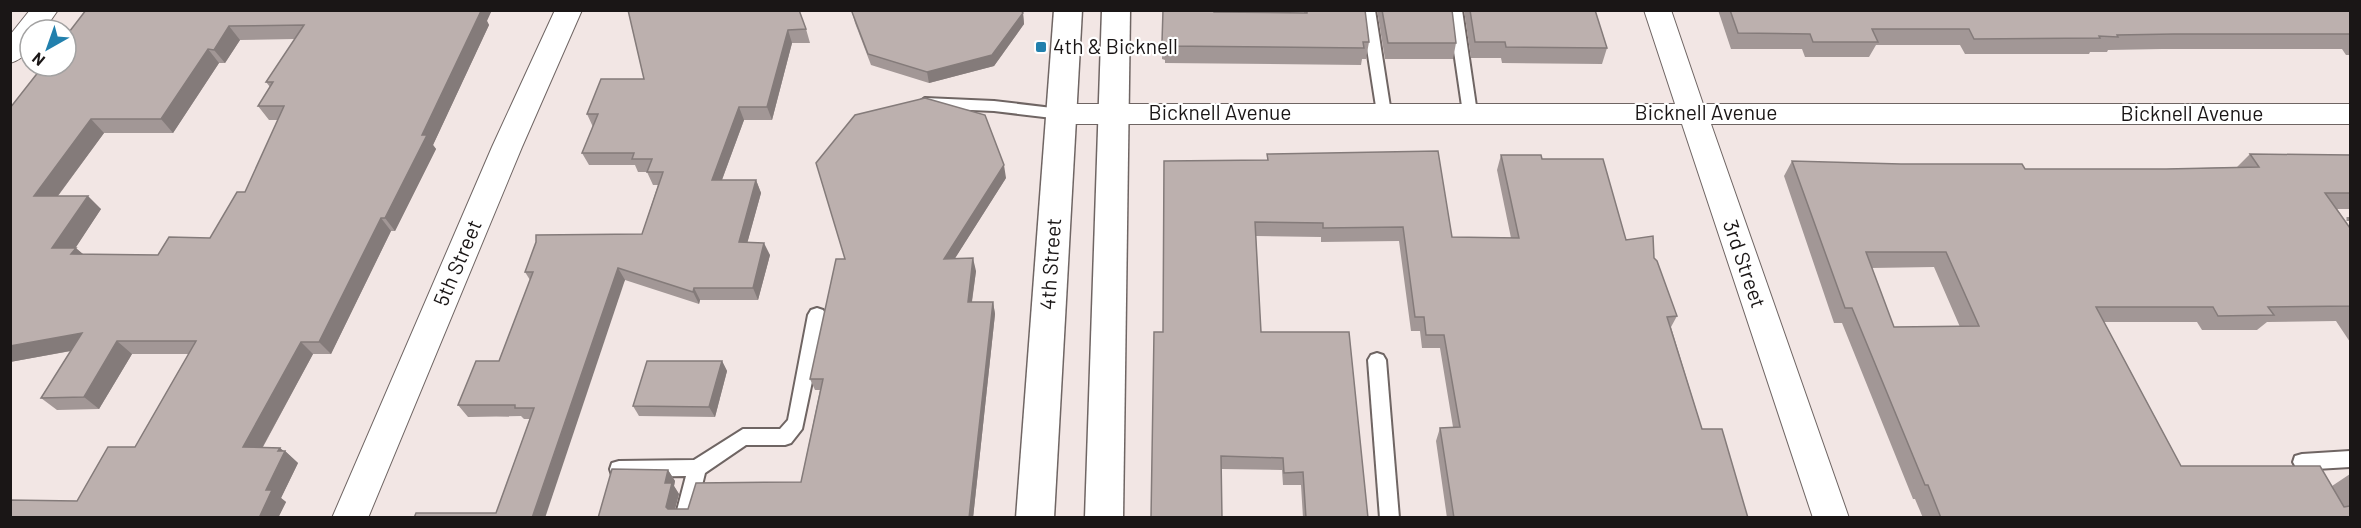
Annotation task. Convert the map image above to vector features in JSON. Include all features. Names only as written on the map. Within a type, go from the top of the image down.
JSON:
[{"type":"street","points":[[10,54],[45,10]]},
{"type":"street","name":"5th Street","points":[[350,518],[507,147],[569,10]]},
{"type":"street","name":"4th Street","points":[[1035,518],[1068,10]]},
{"type":"street","points":[[1104,518],[1116,10]]},
{"type":"street","name":"3rd Street","points":[[1657,10],[1831,518]]},
{"type":"street","name":"Bicknell Avenue","points":[[1061,114],[2350,114]]},
{"type":"lane","points":[[1368,10],[1384,113]]},
{"type":"lane","points":[[1455,10],[1470,113]]},
{"type":"lane","points":[[913,102],[994,106],[1061,114]]},
{"type":"lane","points":[[619,469],[697,468],[743,437],[785,437],[796,423],[817,315]]},
{"type":"lane","points":[[1377,360],[1390,518]]},
{"type":"lane","points":[[2335,518],[2302,462],[2350,459]]},
{"type":"lane","points":[[684,518],[697,468]]},
{"type":"path","points":[[2327,218],[2350,219]]},
{"type":"building","points":[[86,10],[481,11],[422,135],[427,135],[385,218],[381,218],[319,342],[301,342],[243,447],[280,448],[278,451],[285,451],[266,490],[272,490],[259,518],[10,518],[10,500],[77,501],[108,447],[135,447],[196,341],[117,341],[84,397],[41,398],[82,333],[10,346],[10,108],[34,78],[78,78],[78,20]],"holes":[[[304,25],[266,82],[273,82],[258,106],[284,106],[245,192],[237,192],[210,238],[169,237],[158,255],[71,254],[76,248],[52,248],[88,196],[34,196],[91,119],[161,119],[208,49],[214,50],[229,26]]]},
{"type":"building","points":[[628,10],[799,10],[806,29],[788,30],[767,107],[739,107],[712,180],[756,180],[739,242],[764,243],[753,288],[694,288],[693,292],[618,268],[532,518],[414,518],[416,513],[496,513],[534,408],[515,408],[515,405],[458,405],[476,361],[499,361],[533,272],[525,272],[536,242],[536,235],[642,234],[663,172],[647,172],[652,159],[632,159],[634,153],[582,153],[598,114],[587,114],[601,79],[644,79]]},
{"type":"building","points":[[854,10],[1021,10],[1023,13],[992,55],[927,72],[868,54],[852,12]]},
{"type":"building","points":[[1163,10],[1307,13],[1307,10],[1365,10],[1369,42],[1363,42],[1364,48],[1165,46],[1165,42],[1162,42]]},
{"type":"building","points":[[1382,10],[1452,10],[1456,43],[1388,43]]},
{"type":"building","points":[[1470,10],[1595,10],[1607,48],[1506,47],[1505,42],[1475,42]]},
{"type":"building","points":[[1730,10],[2350,10],[2350,34],[2174,34],[2099,36],[2100,38],[1974,39],[1969,29],[1872,29],[1878,42],[1813,42],[1810,34],[1738,33]]},
{"type":"building","points":[[925,98],[985,115],[1004,165],[944,259],[973,258],[968,302],[993,302],[969,518],[598,518],[612,469],[668,470],[665,483],[672,483],[666,507],[668,509],[688,509],[696,483],[801,482],[823,379],[810,379],[836,259],[845,259],[816,163],[855,115]]},
{"type":"building","points":[[1438,151],[1452,237],[1519,238],[1501,155],[1541,155],[1542,159],[1603,159],[1626,240],[1653,236],[1654,258],[1677,316],[1667,317],[1702,429],[1722,429],[1748,518],[1454,518],[1440,428],[1460,427],[1444,335],[1426,335],[1424,317],[1415,317],[1403,227],[1323,228],[1323,223],[1255,222],[1261,332],[1349,332],[1368,518],[1306,518],[1303,472],[1284,473],[1283,458],[1221,456],[1222,518],[1151,518],[1154,332],[1163,332],[1164,161],[1268,160],[1267,154]]},
{"type":"building","points":[[2250,154],[2350,155],[2350,193],[2325,193],[2350,228],[2350,306],[2268,307],[2274,315],[2218,316],[2213,307],[2096,307],[2181,466],[2320,466],[2344,507],[2350,506],[2350,518],[1941,518],[1928,485],[1925,485],[1852,308],[1845,308],[1792,161],[2022,164],[2025,169],[2259,167]],"holes":[[[1866,252],[1946,252],[1979,326],[1894,327]]]},
{"type":"building","points":[[647,361],[722,361],[709,407],[633,406]]},
{"type":"place","name":"4th & Bicknell","points":[[1041,47]]}]
